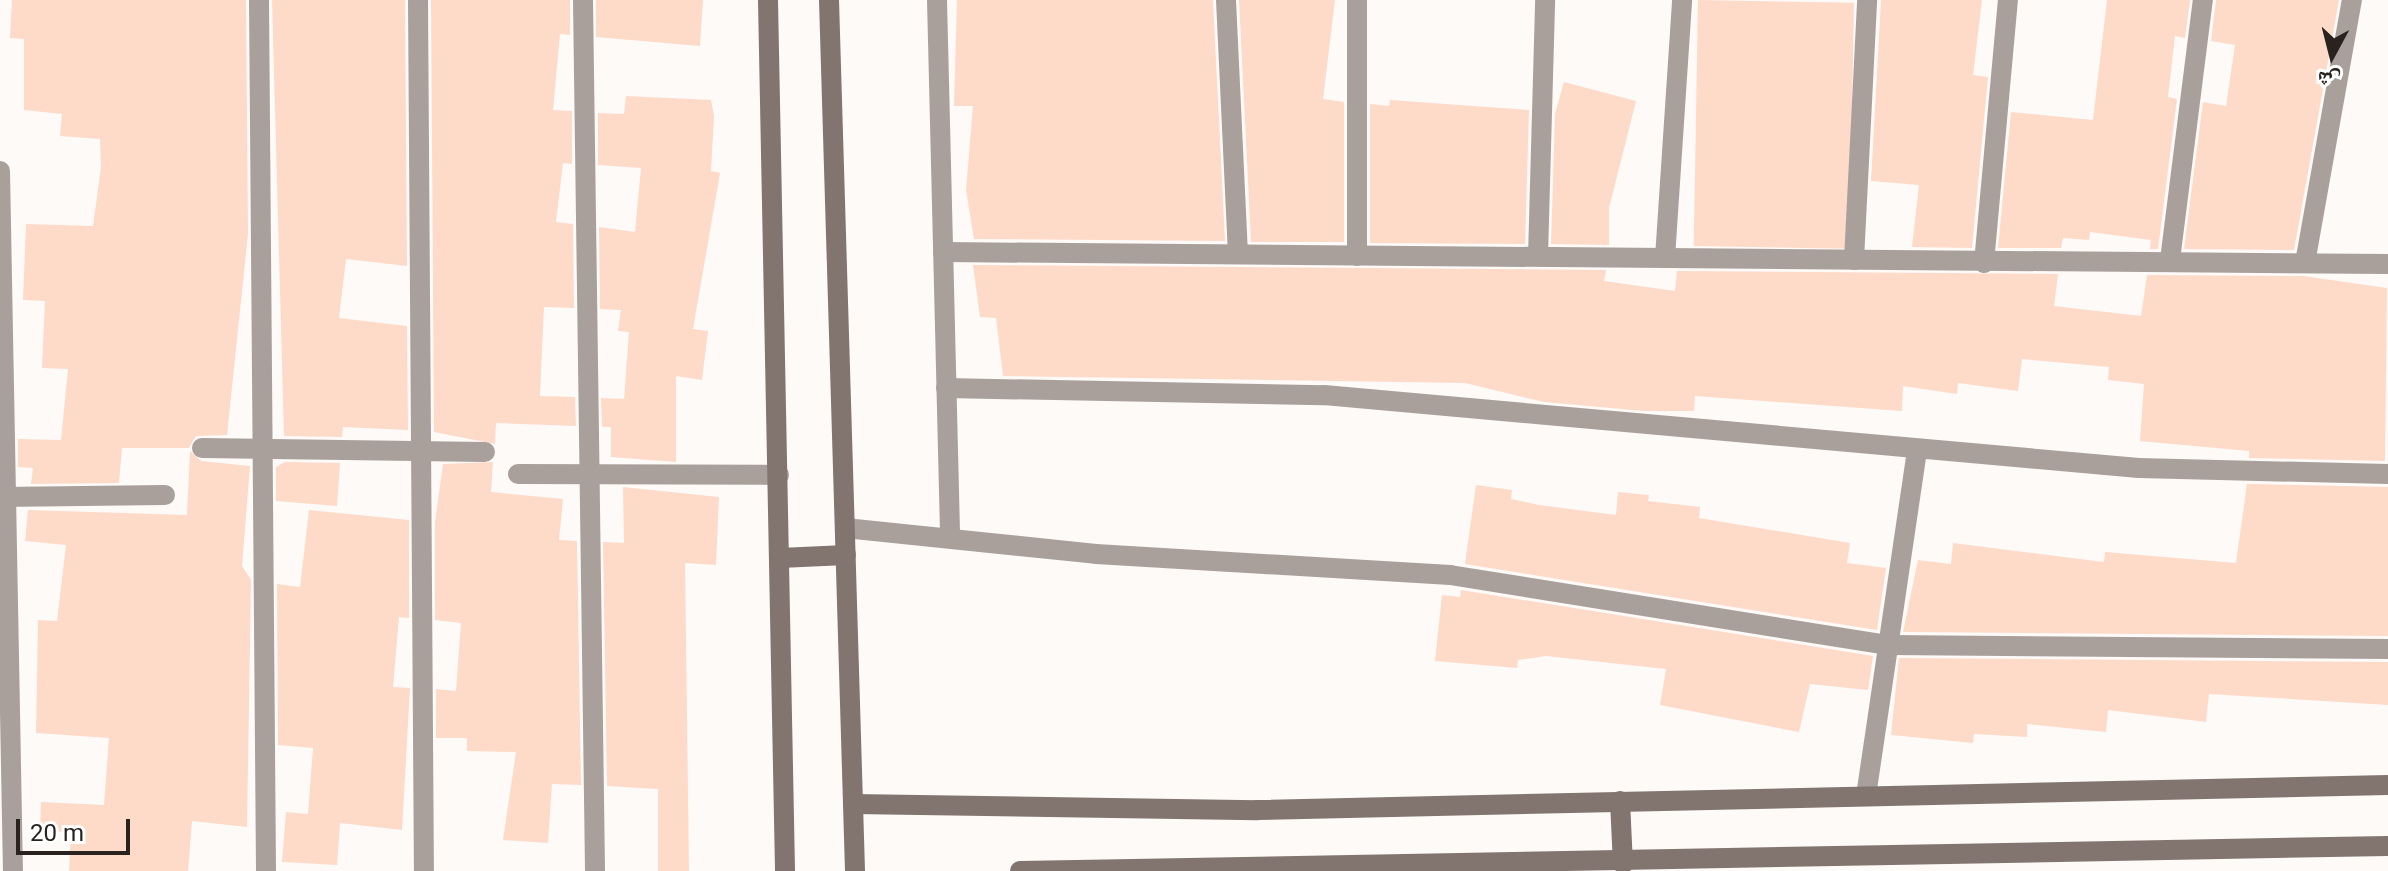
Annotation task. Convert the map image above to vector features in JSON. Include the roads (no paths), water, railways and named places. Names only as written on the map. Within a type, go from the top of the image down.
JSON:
[{"type":"street","points":[[259,0],[266,871]]},
{"type":"street","points":[[418,0],[424,871]]},
{"type":"street","points":[[583,0],[595,871]]},
{"type":"street","points":[[768,0],[785,871]]},
{"type":"street","points":[[829,0],[855,871]]},
{"type":"street","points":[[937,0],[950,533]]},
{"type":"street","points":[[1226,0],[1238,251]]},
{"type":"street","points":[[1357,0],[1357,256]]},
{"type":"street","points":[[1538,256],[1545,0]]},
{"type":"street","points":[[1665,258],[1682,0]]},
{"type":"street","points":[[1854,260],[1867,0]]},
{"type":"street","points":[[1984,263],[2008,0]]},
{"type":"street","points":[[2170,260],[2203,0]]},
{"type":"street","points":[[2305,263],[2352,0]]},
{"type":"street","points":[[0,171],[13,871]]},
{"type":"street","points":[[943,252],[1238,251],[1357,256],[2388,264]]},
{"type":"street","points":[[946,388],[1324,395],[2139,468],[2388,474]]},
{"type":"street","points":[[202,448],[485,452]]},
{"type":"street","points":[[1866,796],[1917,449]]},
{"type":"street","points":[[518,474],[779,475]]},
{"type":"street","points":[[4,497],[165,495]]},
{"type":"street","points":[[845,528],[950,533],[1096,554],[1450,575],[1888,645],[1971,651],[2388,649]]},
{"type":"street","points":[[780,558],[846,555]]},
{"type":"street","points":[[853,804],[1257,810],[2388,785]]},
{"type":"street","points":[[1620,801],[1623,864]]},
{"type":"street","points":[[1020,871],[1623,864],[1702,866],[2388,846]]}]
